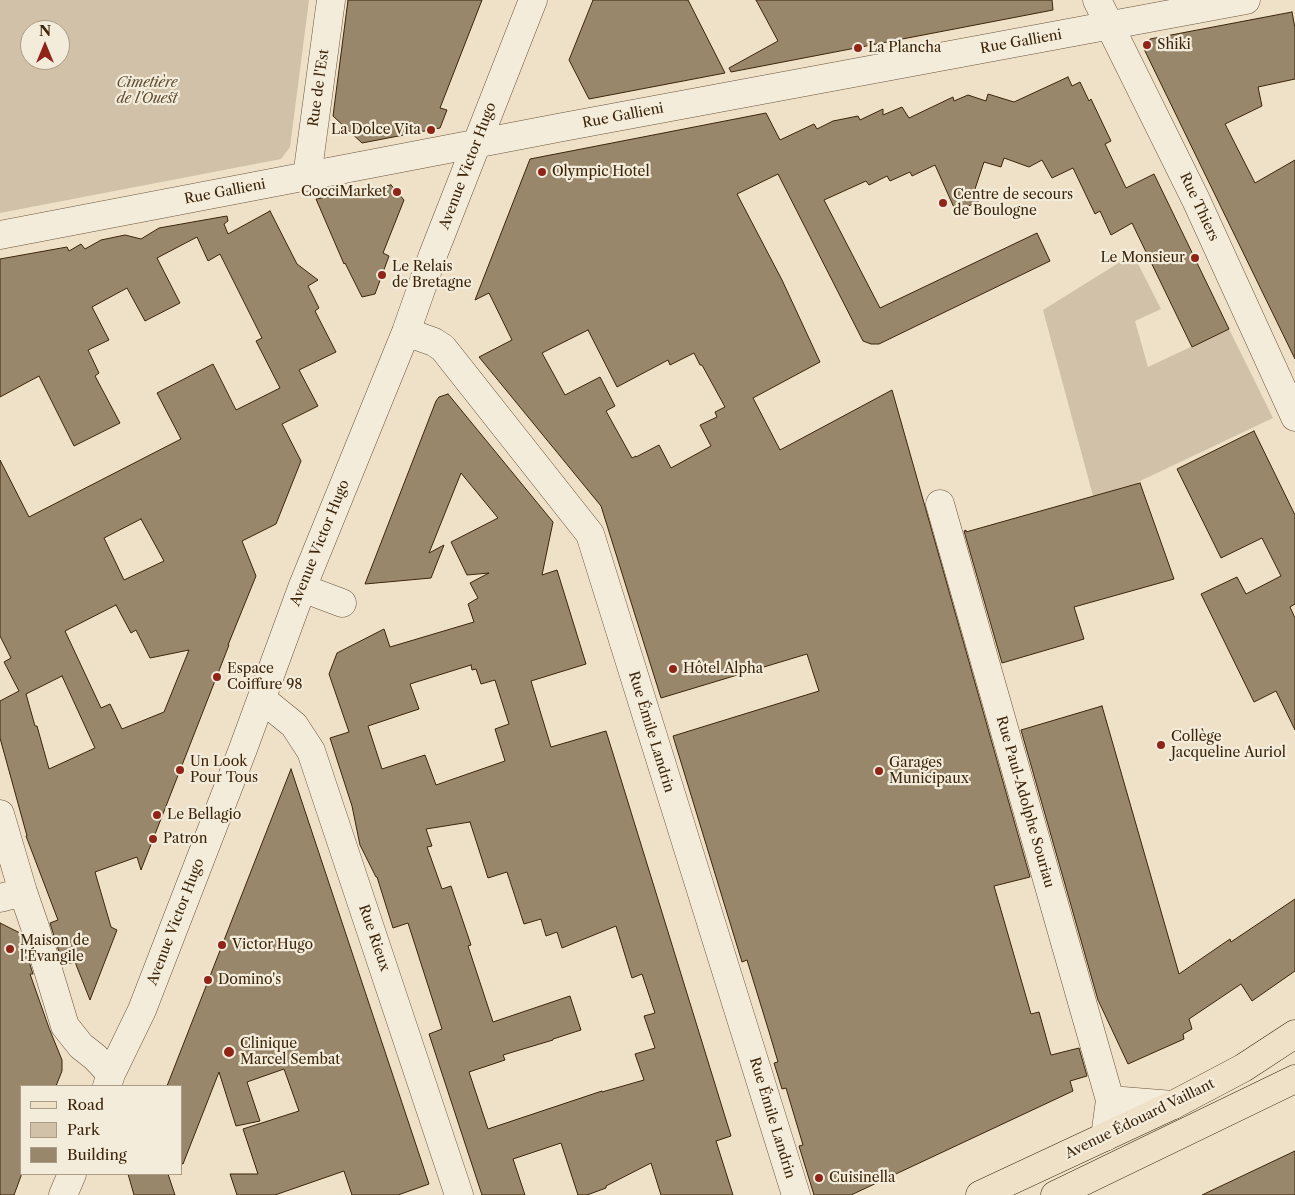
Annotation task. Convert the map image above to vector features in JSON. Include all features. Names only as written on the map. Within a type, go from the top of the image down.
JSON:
[{"type":"main road","name":"Avenue Édouard Vaillant","points":[[980,1195],[1173,1104],[1243,1068],[1295,1034]]},
{"type":"main road","points":[[1055,1195],[1295,1079]]},
{"type":"street","name":"Rue de l'Est","points":[[308,177],[331,0]]},
{"type":"street","name":"Avenue Victor Hugo","points":[[109,1080],[142,1010],[244,749],[302,588],[406,332],[433,255],[533,0]]},
{"type":"street","name":"Rue Thiers","points":[[1096,0],[1098,28],[1196,200],[1295,417]]},
{"type":"street","name":"Rue Gallieni","points":[[13,233],[563,127],[1098,28],[1160,8],[1246,0]]},
{"type":"street","name":"Rue Émile Landrin","points":[[406,332],[434,342],[443,348],[590,534],[796,1195]]},
{"type":"street","name":"Rue Paul-Adolphe Souriau","points":[[940,504],[1110,1100],[1105,1137]]},
{"type":"street","points":[[302,588],[342,603]]},
{"type":"street","name":"Rue Rieux","points":[[262,699],[294,725],[311,750],[459,1195]]},
{"type":"street","points":[[0,814],[11,895],[35,927],[65,1026],[81,1046],[95,1057],[109,1080]]},
{"type":"street","points":[[1110,1100],[1173,1104]]},
{"type":"street","points":[[63,1195],[72,1175]]},
{"type":"green space","name":"Cimetière de l'Ouest","points":[[0,0],[309,0],[290,147],[281,159],[0,213]]},
{"type":"green space","points":[[1133,254],[1161,309],[1135,321],[1148,367],[1229,329],[1273,418],[1139,483],[1093,496],[1043,310]]},
{"type":"building","points":[[348,0],[482,0],[440,108],[447,110],[440,128],[362,143],[333,116]]},
{"type":"building","points":[[593,0],[688,0],[725,73],[589,99],[569,60]]},
{"type":"building","points":[[756,0],[1052,0],[1053,10],[731,72],[729,68],[778,41]]},
{"type":"building","points":[[1292,12],[1295,28],[1295,79],[1258,87],[1262,106],[1225,124],[1255,183],[1295,160],[1295,359],[1144,49],[1150,39]]},
{"type":"building","points":[[1068,77],[1072,86],[1080,82],[1089,101],[1091,99],[1111,141],[1105,144],[1126,188],[1154,174],[1229,329],[1192,347],[1132,223],[1111,235],[1100,211],[1095,214],[1073,168],[1052,178],[1042,160],[1029,167],[1004,158],[1001,167],[984,162],[974,192],[979,201],[956,212],[935,165],[912,176],[910,172],[890,181],[887,176],[869,185],[866,181],[824,200],[880,308],[1037,233],[1050,261],[879,344],[863,341],[778,174],[737,194],[782,280],[820,362],[753,398],[780,450],[892,390],[1030,877],[994,886],[1031,1014],[1039,1012],[1051,1055],[1079,1048],[1087,1076],[1070,1081],[1073,1091],[851,1195],[814,1195],[799,1146],[803,1145],[786,1088],[782,1089],[774,1063],[778,1062],[747,960],[742,962],[673,736],[819,691],[807,654],[661,698],[601,506],[479,357],[512,340],[489,293],[475,300],[530,159],[766,113],[780,140],[814,124],[817,129],[833,121],[858,116],[860,120],[883,109],[883,115],[902,107],[909,118],[953,97],[954,101],[968,95],[986,101],[988,94],[1014,102]],"holes":[[[588,330],[617,387],[668,360],[670,365],[694,353],[725,407],[715,412],[717,417],[700,425],[711,446],[671,468],[659,445],[632,458],[606,411],[615,406],[600,377],[565,395],[542,353]]]},
{"type":"building","points":[[391,185],[404,200],[383,253],[389,256],[375,294],[362,297],[344,264],[316,199]]},
{"type":"building","points":[[270,211],[297,264],[318,280],[308,286],[319,308],[315,311],[336,352],[299,370],[318,406],[282,424],[301,461],[276,524],[242,541],[256,576],[141,870],[137,857],[95,872],[111,927],[117,930],[90,1000],[75,962],[63,965],[50,923],[58,920],[26,836],[0,738],[0,701],[19,691],[4,662],[11,658],[0,636],[0,460],[29,517],[181,439],[157,393],[213,364],[236,410],[280,388],[256,341],[262,338],[220,254],[208,261],[197,237],[157,258],[180,303],[145,321],[127,288],[92,307],[109,340],[88,350],[99,373],[95,376],[120,423],[74,446],[39,376],[0,397],[0,259],[67,247],[69,251],[81,244],[85,249],[101,240],[125,235],[141,239],[159,228],[227,216],[228,221],[224,224],[228,234]],"holes":[[[141,519],[164,561],[124,580],[104,538]],[[116,605],[131,633],[136,630],[150,658],[189,650],[164,712],[122,729],[110,704],[101,708],[65,631]],[[62,676],[95,748],[49,769],[26,694]]]},
{"type":"building","points":[[448,394],[553,522],[542,575],[557,570],[586,664],[531,681],[551,747],[606,731],[731,1136],[716,1141],[733,1195],[661,1195],[651,1163],[606,1186],[606,1188],[587,1195],[578,1195],[561,1143],[513,1159],[525,1195],[482,1195],[429,1034],[442,1029],[408,923],[393,928],[377,877],[360,845],[352,806],[330,738],[349,732],[329,674],[337,653],[384,629],[390,647],[474,622],[468,604],[478,598],[470,583],[489,573],[467,575],[451,542],[498,518],[461,473],[429,553],[444,545],[431,578],[365,584],[439,397]],"holes":[[[471,665],[472,670],[476,669],[481,684],[495,680],[509,724],[495,729],[505,761],[436,785],[425,755],[382,769],[368,726],[419,709],[410,684]],[[470,822],[488,878],[507,872],[524,924],[541,919],[546,936],[557,932],[562,948],[616,926],[632,978],[642,974],[655,1013],[644,1016],[655,1048],[635,1054],[644,1080],[602,1091],[488,1129],[469,1072],[505,1060],[503,1055],[581,1030],[570,996],[493,1022],[468,946],[471,945],[451,886],[442,889],[427,847],[432,846],[426,829]]]},
{"type":"building","points":[[1254,431],[1295,515],[1295,604],[1290,607],[1295,618],[1295,730],[1276,691],[1254,702],[1201,594],[1237,577],[1246,594],[1281,576],[1262,538],[1221,558],[1177,469]]},
{"type":"building","points":[[1140,483],[1174,579],[1074,607],[1084,639],[1002,663],[964,531]]},
{"type":"building","points":[[1102,706],[1179,974],[1230,939],[1231,942],[1295,899],[1295,971],[1252,1001],[1241,984],[1189,1019],[1192,1029],[1183,1034],[1184,1039],[1128,1064],[1098,1000],[1021,730]]},
{"type":"building","points":[[291,769],[429,1184],[398,1195],[352,1195],[344,1171],[275,1195],[237,1195],[230,1174],[258,1174],[243,1129],[299,1111],[284,1069],[247,1082],[260,1121],[236,1126],[219,1072],[183,1164],[182,1085],[167,1085]]},
{"type":"building","points":[[0,923],[20,933],[33,974],[30,974],[62,1060],[62,1071],[56,1085],[20,1085],[21,1176],[14,1195],[0,1195]]},
{"type":"building","points":[[1295,1151],[1295,1195],[1202,1195]]},
{"type":"building","points":[[128,1175],[168,1175],[175,1195],[134,1195]]},
{"type":"place","name":"Shiki","points":[[1147,45]]},
{"type":"place","name":"La Plancha","points":[[858,48]]},
{"type":"place","name":"La Dolce Vita","points":[[431,130]]},
{"type":"place","name":"Olympic Hotel","points":[[542,172]]},
{"type":"place","name":"CocciMarket","points":[[397,192]]},
{"type":"place","name":"Centre de secours de Boulogne","points":[[943,203]]},
{"type":"place","name":"Le Monsieur","points":[[1195,258]]},
{"type":"place","name":"Le Relais de Bretagne","points":[[382,275]]},
{"type":"place","name":"Hôtel Alpha","points":[[673,669]]},
{"type":"place","name":"Espace Coiffure 98","points":[[217,677]]},
{"type":"place","name":"Collège Jacqueline Auriol","points":[[1161,745]]},
{"type":"place","name":"Un Look Pour Tous","points":[[180,770]]},
{"type":"place","name":"Garages Municipaux","points":[[879,771]]},
{"type":"place","name":"Le Bellagio","points":[[157,815]]},
{"type":"place","name":"Patron","points":[[153,839]]},
{"type":"place","name":"Victor Hugo","points":[[222,945]]},
{"type":"place","name":"Maison de l'Évangile","points":[[10,949]]},
{"type":"place","name":"Domino's","points":[[208,980]]},
{"type":"place","name":"Clinique Marcel Sembat","points":[[229,1052]]},
{"type":"place","name":"Cuisinella","points":[[819,1178]]}]
